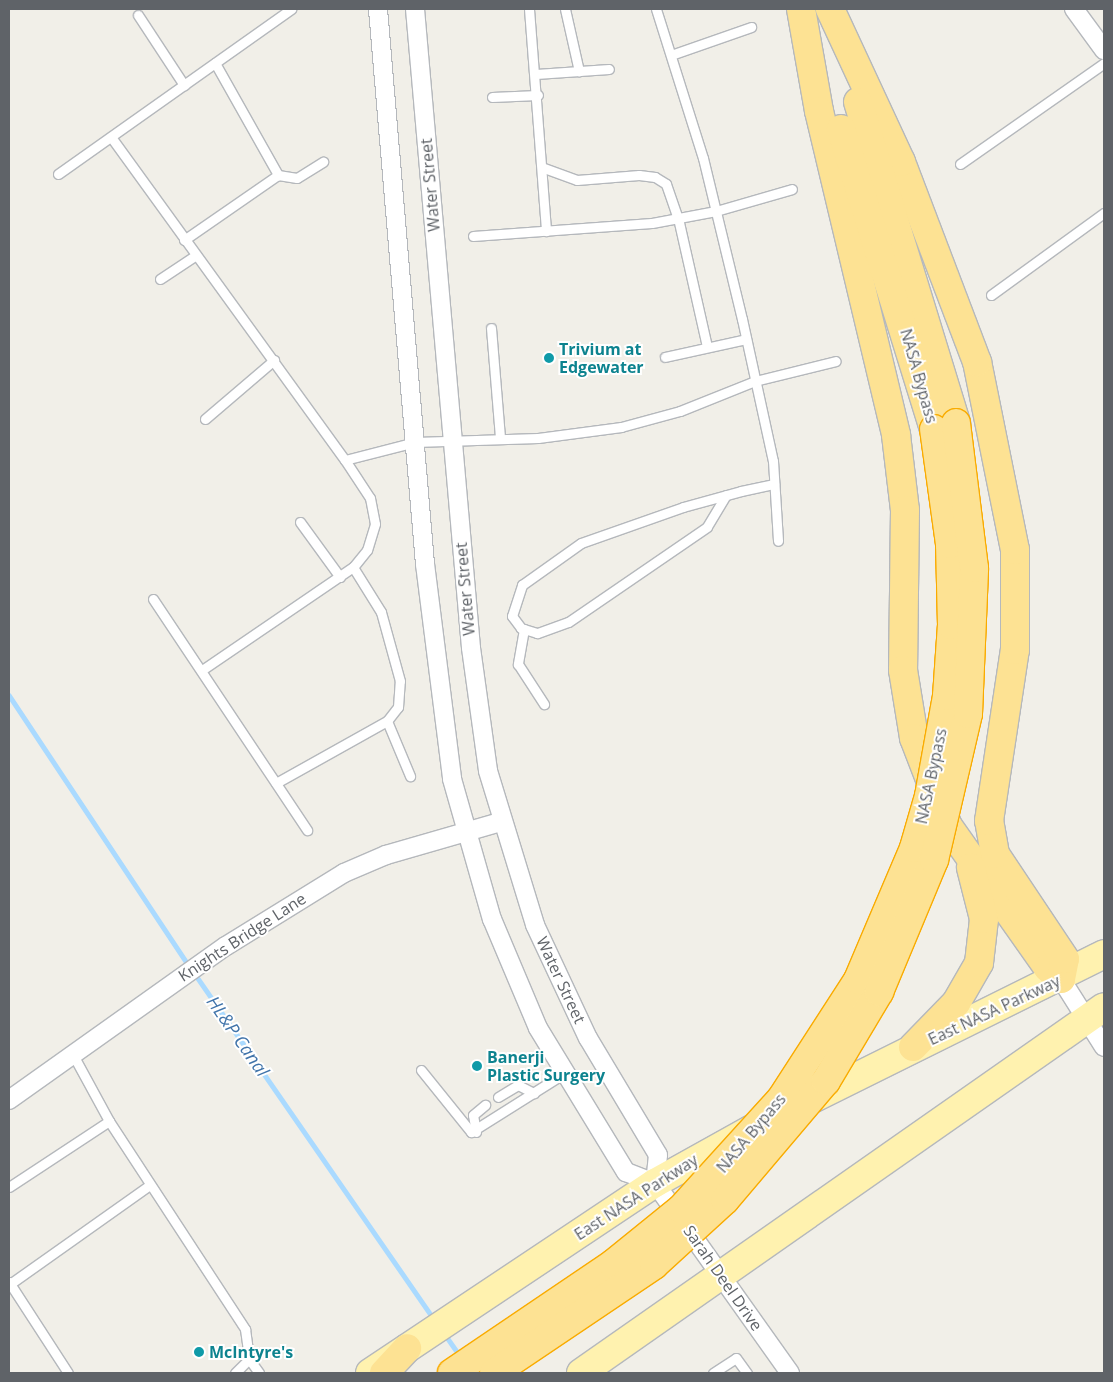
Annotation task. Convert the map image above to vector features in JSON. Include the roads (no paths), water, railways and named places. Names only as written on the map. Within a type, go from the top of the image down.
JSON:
[{"type":"highway","name":"NASA Bypass","points":[[452,1373],[614,1264],[681,1209],[781,1099],[858,980],[914,848],[929,796],[947,696],[951,562],[945,426],[801,9]]},
{"type":"highway","points":[[801,9],[819,111],[896,435],[905,510],[902,649],[908,714],[936,803],[966,850],[1048,968],[1061,979],[1065,959],[995,854],[989,821],[1015,650],[1015,550],[977,362],[902,162],[829,9]]},
{"type":"highway","name":"NASA Bypass","points":[[494,1373],[654,1265],[719,1207],[820,1088],[879,992],[934,860],[968,714],[974,568],[945,426],[829,9]]},
{"type":"highway","points":[[914,1047],[956,1004],[974,976],[983,948],[982,904],[966,850]]},
{"type":"highway","points":[[384,1373],[407,1348]]},
{"type":"main road","name":"East NASA Parkway","points":[[370,1373],[655,1183],[914,1047],[1061,979],[1104,954]]},
{"type":"main road","points":[[581,1373],[723,1277],[1095,1013]]},
{"type":"street","points":[[378,9],[415,442],[442,725],[466,832],[512,971],[563,1074],[626,1172],[655,1183]]},
{"type":"street","name":"Water Street","points":[[415,9],[451,439],[474,678],[500,822],[524,897],[565,990],[658,1155],[655,1183]]},
{"type":"street","points":[[1074,9],[1104,50]]},
{"type":"street","name":"Knights Bridge Lane","points":[[9,1100],[72,1053],[226,946],[344,873],[500,822]]},
{"type":"street","points":[[1061,979],[1095,1013],[1104,1047]]},
{"type":"street","name":"Sarah Deel Drive","points":[[655,1183],[790,1373]]},
{"type":"lane","points":[[58,174],[291,9]]},
{"type":"lane","points":[[530,9],[544,168],[546,231]]},
{"type":"lane","points":[[565,9],[579,71]]},
{"type":"lane","points":[[656,9],[716,211],[746,338],[774,484],[778,541]]},
{"type":"lane","points":[[138,15],[184,85]]},
{"type":"lane","points":[[670,56],[751,27]]},
{"type":"lane","points":[[215,63],[278,175]]},
{"type":"lane","points":[[960,164],[1104,63]]},
{"type":"lane","points":[[536,74],[609,69]]},
{"type":"lane","points":[[492,97],[538,95]]},
{"type":"lane","points":[[111,137],[345,460],[370,498],[375,524],[367,550],[353,568],[202,670]]},
{"type":"lane","points":[[184,240],[278,175],[297,178],[323,162]]},
{"type":"lane","points":[[544,168],[577,180],[655,177],[666,184],[678,218],[707,347]]},
{"type":"lane","points":[[473,236],[678,218],[716,211],[792,189]]},
{"type":"lane","points":[[991,295],[1104,213]]},
{"type":"lane","points":[[160,279],[196,255]]},
{"type":"lane","points":[[491,328],[500,438]]},
{"type":"lane","points":[[665,357],[746,338]]},
{"type":"lane","points":[[205,419],[274,360]]},
{"type":"lane","points":[[345,460],[415,442],[500,438],[621,427],[680,411],[755,381],[836,361]]},
{"type":"lane","points":[[726,495],[706,527],[568,622],[547,632],[524,629],[512,616],[522,585],[581,543],[726,495],[774,484]]},
{"type":"lane","points":[[300,522],[340,577]]},
{"type":"lane","points":[[276,783],[387,721],[398,707],[400,680],[381,612],[353,568]]},
{"type":"lane","points":[[153,598],[307,830]]},
{"type":"lane","points":[[524,629],[517,653],[519,669],[544,704]]},
{"type":"lane","points":[[387,721],[410,776]]},
{"type":"lane","points":[[72,1053],[110,1121],[150,1185],[245,1329],[249,1359],[259,1373]]},
{"type":"lane","points":[[421,1070],[465,1130],[476,1132],[563,1074]]},
{"type":"lane","points":[[498,1096],[518,1086],[534,1093]]},
{"type":"lane","points":[[476,1132],[473,1115],[486,1105]]},
{"type":"lane","points":[[9,1187],[110,1121]]},
{"type":"lane","points":[[68,1373],[9,1283],[150,1185]]},
{"type":"lane","points":[[713,1373],[736,1358],[747,1373]]},
{"type":"lane","points":[[235,1373],[249,1359]]},
{"type":"waterway","name":"HL&P Canal","points":[[9,695],[190,967]]},
{"type":"waterway","name":"HL&P Canal","points":[[195,974],[434,1319]]},
{"type":"waterway","name":"HL&P Canal","points":[[444,1333],[460,1356]]},
{"type":"place","name":"Trivium at Edgewater","points":[[549,358]]},
{"type":"place","name":"Banerji Plastic Surgery","points":[[477,1066]]},
{"type":"place","name":"McIntyre's","points":[[199,1352]]}]
